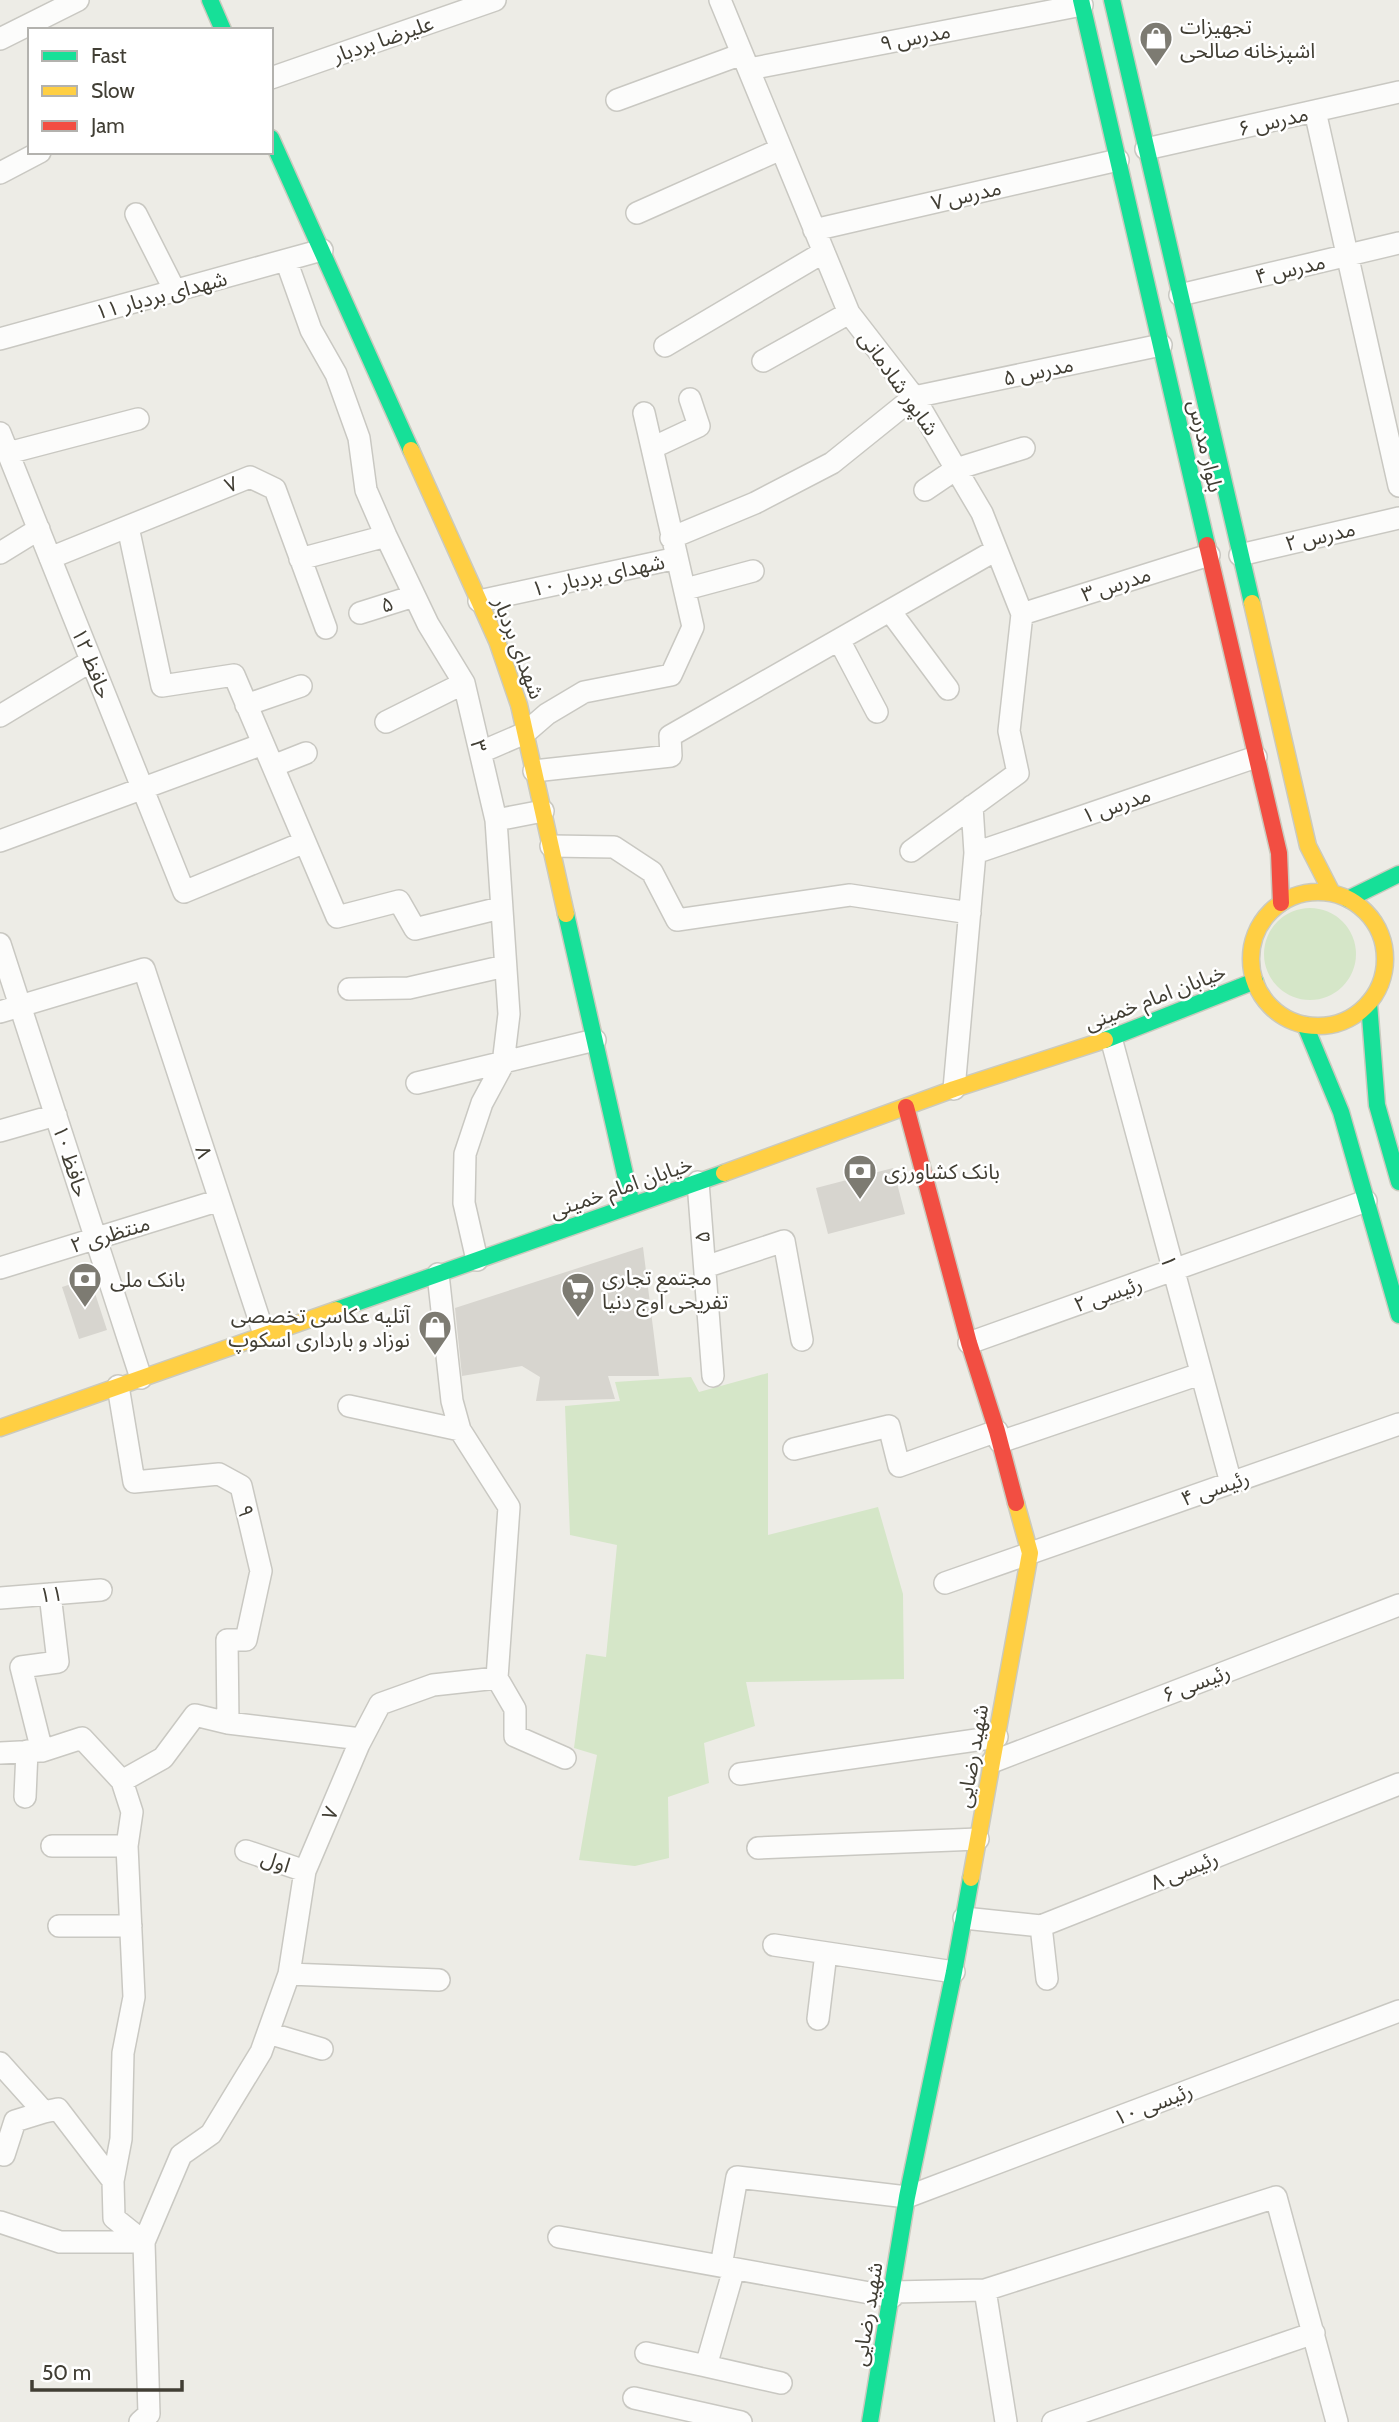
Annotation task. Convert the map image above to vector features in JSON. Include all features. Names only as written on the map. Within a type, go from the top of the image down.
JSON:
[{"type":"street","points":[[0,38],[78,0]]},
{"type":"street","points":[[210,0],[222,28]]},
{"type":"street","name":"علیرضا بردبار","points":[[273,77],[495,0]]},
{"type":"street","name":"شاپور شادمانی","points":[[720,0],[849,313],[914,397],[982,513],[1022,614],[1009,731],[1018,773],[972,806]]},
{"type":"street","name":"بلوار مدرس","points":[[1112,0],[1308,846],[1332,893]]},
{"type":"street","name":"مدرس ۹","points":[[617,100],[745,61],[1081,3]]},
{"type":"street","name":"بلوار مدرس","points":[[1081,3],[1279,853],[1281,903]]},
{"type":"street","name":"مدرس ۶","points":[[1146,149],[1399,92]]},
{"type":"street","points":[[1315,111],[1399,486]]},
{"type":"street","name":"شهدای بردبار","points":[[273,142],[479,601],[519,705],[632,1205]]},
{"type":"street","points":[[637,213],[781,149]]},
{"type":"street","points":[[0,173],[36,154]]},
{"type":"street","name":"مدرس ۷","points":[[814,230],[1118,160]]},
{"type":"street","points":[[136,214],[174,291]]},
{"type":"street","name":"مدرس ۴","points":[[1180,295],[1399,243]]},
{"type":"street","name":"شهدای بردبار ۱۱","points":[[0,339],[322,250]]},
{"type":"street","points":[[665,346],[824,252]]},
{"type":"street","name":"۳","points":[[286,260],[311,330],[336,374],[359,438],[366,490],[428,624],[464,683],[496,820],[509,1014],[503,1064],[482,1103],[464,1154],[464,1203],[477,1260]]},
{"type":"street","points":[[763,361],[849,313]]},
{"type":"street","name":"مدرس ۵","points":[[914,397],[1161,345]]},
{"type":"street","points":[[336,374],[371,360]]},
{"type":"street","name":"شهدای بردبار ۱۰","points":[[479,601],[674,548],[832,463],[914,397]]},
{"type":"street","points":[[652,448],[699,426],[690,399]]},
{"type":"street","points":[[481,752],[526,733],[547,713],[584,692],[671,675],[693,627],[644,413]]},
{"type":"street","points":[[4,443],[138,419]]},
{"type":"street","name":"حافظ ۱۲","points":[[4,443],[184,892],[305,842]]},
{"type":"street","points":[[925,490],[956,469],[1024,448]]},
{"type":"street","name":"۷","points":[[50,558],[250,477],[275,489],[326,628]]},
{"type":"street","name":"مدرس ۲","points":[[1240,555],[1399,518]]},
{"type":"street","points":[[128,527],[162,686],[234,675],[337,916],[399,901],[415,929],[500,908]]},
{"type":"street","points":[[0,553],[39,529]]},
{"type":"street","points":[[300,559],[386,536]]},
{"type":"street","points":[[534,771],[671,756],[670,736],[996,550]]},
{"type":"street","name":"مدرس ۳","points":[[1022,614],[1209,555]]},
{"type":"street","points":[[686,589],[753,571]]},
{"type":"street","name":"۵","points":[[360,613],[414,596]]},
{"type":"street","points":[[890,611],[948,689]]},
{"type":"street","points":[[839,640],[877,712]]},
{"type":"street","points":[[0,716],[92,661]]},
{"type":"street","points":[[386,722],[464,683]]},
{"type":"street","points":[[246,705],[301,686]]},
{"type":"street","points":[[0,841],[263,744]]},
{"type":"street","points":[[273,766],[306,753]]},
{"type":"street","name":"مدرس ۱","points":[[975,853],[1256,757]]},
{"type":"street","points":[[954,1089],[975,853],[972,806]]},
{"type":"street","points":[[911,850],[972,806]]},
{"type":"street","points":[[496,820],[543,811]]},
{"type":"street","points":[[551,846],[614,847],[652,872],[677,920],[850,895],[970,914]]},
{"type":"street","points":[[1348,899],[1399,874]]},
{"type":"street","points":[[1379,989],[1385,955],[1382,937],[1363,909],[1348,899],[1332,893],[1297,895],[1281,903],[1268,915],[1258,930],[1252,946],[1251,964],[1255,981],[1274,1009],[1305,1025],[1323,1026],[1356,1015],[1369,1003],[1379,989],[1399,958]]},
{"type":"street","name":"حافظ ۱۰","points":[[0,943],[10,1009],[56,1115],[141,1378]]},
{"type":"street","points":[[349,989],[409,988],[505,966]]},
{"type":"street","name":"۸","points":[[10,1009],[144,969],[264,1334]]},
{"type":"street","name":"خیابان امام خمینی","points":[[0,1428],[954,1089],[1111,1038],[1255,981]]},
{"type":"street","points":[[1369,1003],[1377,1105],[1399,1182]]},
{"type":"street","points":[[1305,1025],[1341,1112],[1399,1315]]},
{"type":"street","name":"۱","points":[[1111,1038],[1231,1483]]},
{"type":"street","points":[[418,1083],[595,1041]]},
{"type":"street","name":"شهید رضایی","points":[[870,2422],[907,2197],[954,1972],[1030,1553],[969,1343],[906,1107]]},
{"type":"street","points":[[0,1131],[56,1115]]},
{"type":"street","name":"۵","points":[[698,1182],[713,1376]]},
{"type":"street","name":"منتظری ۲","points":[[0,1268],[220,1200]]},
{"type":"street","name":"رئیسی ۲","points":[[969,1343],[1366,1202]]},
{"type":"street","points":[[705,1267],[784,1241],[802,1340]]},
{"type":"street","points":[[438,1274],[452,1401],[460,1430],[509,1507],[497,1678],[515,1709],[515,1736],[565,1758]]},
{"type":"street","points":[[794,1449],[889,1426],[899,1466],[1200,1374]]},
{"type":"street","name":"۹","points":[[118,1386],[134,1482],[219,1474],[240,1486],[261,1571],[246,1640],[228,1640],[228,1723]]},
{"type":"street","points":[[349,1406],[460,1430]]},
{"type":"street","name":"رئیسی ۴","points":[[945,1583],[1399,1424]]},
{"type":"street","name":"۱۱","points":[[0,1598],[101,1590]]},
{"type":"street","points":[[24,1797],[35,1751],[22,1667],[58,1662],[50,1594]]},
{"type":"street","name":"رئیسی ۶","points":[[992,1762],[1399,1605]]},
{"type":"street","name":"۷","points":[[140,2422],[149,2414],[144,2242],[181,2155],[211,2134],[261,2052],[289,1974],[306,1871],[361,1740],[380,1704],[433,1685],[497,1678]]},
{"type":"street","points":[[122,1781],[163,1758],[195,1715],[228,1723],[361,1740]]},
{"type":"street","points":[[740,1774],[997,1737]]},
{"type":"street","points":[[0,1753],[35,1751],[82,1738],[122,1781],[132,1812],[127,1846],[134,1997],[123,2053],[121,2139],[113,2182],[114,2218],[144,2242]]},
{"type":"street","name":"رئیسی ۸","points":[[964,1919],[1041,1926],[1399,1784]]},
{"type":"street","points":[[758,1848],[978,1839]]},
{"type":"street","points":[[52,1846],[127,1846]]},
{"type":"street","name":"اول","points":[[246,1850],[306,1871]]},
{"type":"street","points":[[59,1926],[131,1926]]},
{"type":"street","points":[[1041,1926],[1047,1979]]},
{"type":"street","points":[[774,1945],[954,1972]]},
{"type":"street","points":[[818,2019],[825,1953]]},
{"type":"street","points":[[289,1974],[439,1980]]},
{"type":"street","name":"رئیسی ۱۰","points":[[907,2197],[1399,2011]]},
{"type":"street","points":[[268,2033],[322,2049]]},
{"type":"street","points":[[0,2063],[44,2112]]},
{"type":"street","points":[[4,2155],[15,2121],[58,2109],[113,2182]]},
{"type":"street","points":[[706,2366],[727,2267],[737,2177],[907,2197]]},
{"type":"street","points":[[559,2237],[893,2295],[985,2290],[1276,2197],[1337,2422]]},
{"type":"street","points":[[0,2222],[60,2242],[144,2242]]},
{"type":"street","points":[[985,2290],[1006,2422]]},
{"type":"street","points":[[1053,2422],[1314,2333]]},
{"type":"street","points":[[646,2353],[781,2383]]},
{"type":"street","points":[[634,2398],[741,2422]]},
{"type":"green space","points":[[1301,908],[1319,908],[1336,915],[1349,928],[1356,945],[1356,963],[1349,980],[1336,993],[1319,1000],[1301,1000],[1284,993],[1271,980],[1264,963],[1264,945],[1271,928],[1284,915]]},
{"type":"green space","points":[[768,1373],[768,1535],[878,1507],[903,1594],[904,1679],[746,1682],[755,1726],[704,1743],[709,1783],[668,1797],[669,1858],[635,1866],[579,1860],[597,1755],[574,1748],[586,1654],[606,1657],[617,1545],[570,1535],[565,1406],[620,1401],[615,1382],[691,1377],[699,1392]]},
{"type":"building","name":"بانک کشاورزی","points":[[893,1168],[905,1214],[828,1234],[816,1188]]},
{"type":"building","points":[[643,1247],[659,1376],[608,1376],[615,1399],[536,1401],[540,1377],[522,1366],[462,1376],[455,1308]]},
{"type":"building","name":"بانک ملی","points":[[90,1278],[107,1330],[79,1339],[62,1287]]},
{"type":"traffic: fast","points":[[210,0],[222,28]]},
{"type":"traffic: fast","points":[[1081,0],[1207,545]]},
{"type":"traffic: fast","points":[[1112,0],[1252,603]]},
{"type":"traffic: fast","points":[[273,142],[411,450]]},
{"type":"traffic: fast","points":[[1348,899],[1399,874]]},
{"type":"traffic: fast","points":[[566,914],[632,1205]]},
{"type":"traffic: fast","points":[[1105,1040],[1255,981]]},
{"type":"traffic: fast","points":[[1369,1003],[1377,1105],[1399,1182]]},
{"type":"traffic: fast","points":[[1305,1025],[1341,1112],[1399,1315]]},
{"type":"traffic: fast","points":[[336,1310],[724,1173]]},
{"type":"traffic: fast","points":[[870,2422],[907,2197],[971,1878]]},
{"type":"traffic: slow","points":[[411,450],[497,641],[519,705],[566,914]]},
{"type":"traffic: slow","points":[[1252,603],[1308,846],[1332,893]]},
{"type":"traffic: slow","points":[[1318,892],[1344,897],[1365,912],[1380,933],[1385,959],[1380,985],[1365,1006],[1344,1021],[1318,1026],[1292,1021],[1271,1006],[1256,985],[1251,959],[1256,933],[1271,912],[1292,897],[1318,892]]},
{"type":"traffic: slow","points":[[724,1173],[954,1089],[1105,1040]]},
{"type":"traffic: slow","points":[[0,1428],[336,1310]]},
{"type":"traffic: slow","points":[[971,1878],[1030,1553],[1016,1503]]},
{"type":"traffic: jam","points":[[1207,545],[1279,853],[1281,903]]},
{"type":"traffic: jam","points":[[906,1107],[969,1343],[1016,1503]]},
{"type":"place","name":"تجهیزات اشپزخانه صالحی","points":[[1156,68]]},
{"type":"place","name":"بانک کشاورزی","points":[[860,1201]]},
{"type":"place","name":"بانک ملی","points":[[85,1309]]},
{"type":"place","name":"مجتمع تجاری تفریحی اوج دنیا","points":[[578,1319]]},
{"type":"place","name":"آتلیه عکاسی تخصصی نوزاد و بارداری اسکوپ","points":[[435,1357]]}]
